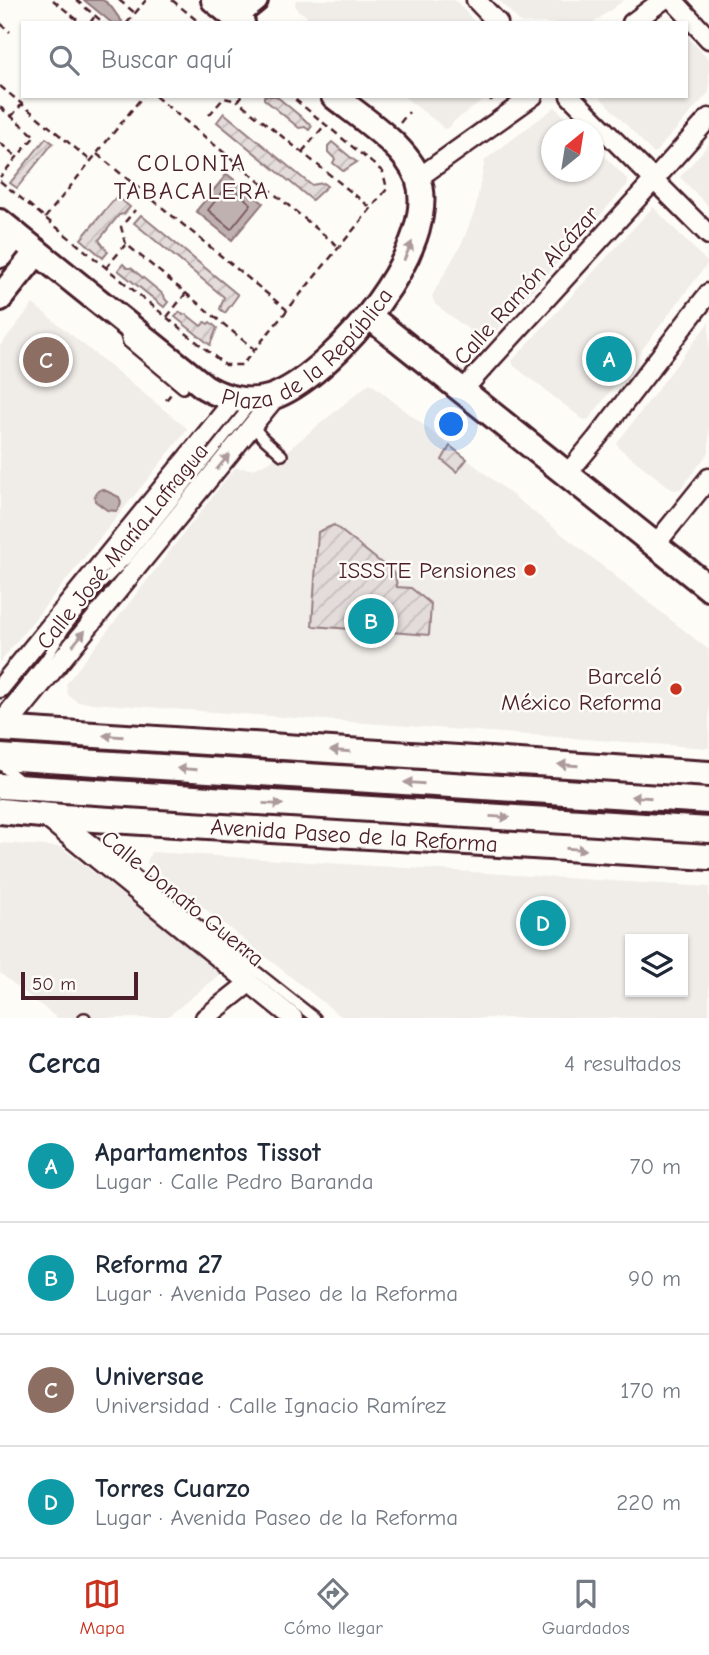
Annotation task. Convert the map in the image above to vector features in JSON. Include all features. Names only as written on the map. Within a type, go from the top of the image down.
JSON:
[{"type":"main road","points":[[214,0],[239,20],[255,0]]},
{"type":"main road","points":[[336,98],[396,146],[418,178]]},
{"type":"main road","name":"Plaza de la República","points":[[8,229],[205,387],[218,394],[256,398],[301,380],[329,358],[369,316],[412,243],[420,211],[418,178]]},
{"type":"main road","points":[[0,255],[8,229]]},
{"type":"main road","points":[[0,298],[37,252]]},
{"type":"main road","points":[[369,316],[709,588]]},
{"type":"main road","points":[[2,725],[709,774]]},
{"type":"main road","points":[[0,757],[709,801]]},
{"type":"main road","name":"Avenida Paseo de la Reforma","points":[[0,811],[28,796],[709,830]]},
{"type":"main road","name":"Avenida Paseo de la Reforma","points":[[28,796],[709,857]]},
{"type":"street","points":[[476,0],[496,21]]},
{"type":"street","points":[[635,21],[663,0]]},
{"type":"street","points":[[673,0],[709,38]]},
{"type":"street","points":[[418,178],[530,98]]},
{"type":"street","points":[[572,98],[709,235]]},
{"type":"street","name":"Calle Ramón Alcázar","points":[[462,391],[709,118]]},
{"type":"street","points":[[567,474],[709,293]]},
{"type":"street","name":"Calle José María Lafragua","points":[[2,725],[252,425],[256,398]]},
{"type":"street","name":"Calle José María Lafragua","points":[[0,688],[256,398]]},
{"type":"street","points":[[655,545],[709,478]]},
{"type":"street","name":"Calle Donato Guerra","points":[[28,796],[293,1018]]},
{"type":"street","points":[[205,1018],[249,983]]},
{"type":"lane","points":[[122,320],[128,342],[183,388]]},
{"type":"lane","points":[[2,725],[65,628],[99,586],[128,557],[256,398]]},
{"type":"lane","points":[[252,425],[282,455]]},
{"type":"lane","points":[[0,764],[28,796],[315,1018]]},
{"type":"path","points":[[53,0],[79,21]]},
{"type":"path","points":[[76,0],[101,21]]},
{"type":"path","points":[[119,0],[135,13]]},
{"type":"path","points":[[129,21],[146,0]]},
{"type":"path","points":[[172,0],[198,21]]},
{"type":"path","points":[[91,21],[95,16]]},
{"type":"path","points":[[0,23],[10,32]]},
{"type":"path","points":[[0,86],[91,161]]},
{"type":"path","points":[[45,218],[141,98]]},
{"type":"path","points":[[157,98],[339,247]]},
{"type":"path","points":[[209,115],[224,98],[238,101],[371,208]]},
{"type":"path","points":[[0,107],[35,136],[0,179],[225,365],[242,365],[387,189],[383,172],[294,98]]},
{"type":"path","points":[[11,117],[22,104]]},
{"type":"path","points":[[399,129],[398,125],[409,112]]},
{"type":"path","points":[[302,152],[326,124]]},
{"type":"path","points":[[0,143],[17,157]]},
{"type":"path","points":[[97,154],[287,310]]},
{"type":"path","points":[[135,210],[121,227],[126,244],[254,350]]},
{"type":"path","points":[[106,268],[126,244]]},
{"type":"path","points":[[166,317],[186,293]]},
{"type":"shaded area","points":[[296,0],[455,0],[474,21],[312,21],[297,10]]},
{"type":"shaded area","points":[[499,0],[624,0],[596,21],[519,21]]},
{"type":"shaded area","points":[[688,38],[709,59],[709,92],[654,154],[601,98],[688,98]]},
{"type":"shaded area","points":[[278,98],[312,126],[309,130],[305,127],[299,128],[264,99]]},
{"type":"shaded area","points":[[406,98],[487,98],[454,121],[450,127],[444,129]]},
{"type":"shaded area","points":[[555,107],[567,119],[541,119],[541,182],[604,182],[604,156],[628,180],[628,184],[491,337],[486,339],[480,338],[435,304],[432,296],[463,241],[475,210],[485,160]]},
{"type":"shaded area","points":[[224,113],[311,185],[323,183],[327,186],[312,200],[217,122]]},
{"type":"shaded area","points":[[46,138],[53,143],[17,188],[10,183]]},
{"type":"shaded area","points":[[332,142],[357,162],[343,171],[333,163],[335,159],[328,152],[328,146]]},
{"type":"shaded area","points":[[709,144],[709,207],[680,177]]},
{"type":"shaded area","points":[[117,196],[130,207],[124,214],[119,215],[99,240],[108,252],[103,258],[81,239]]},
{"type":"shaded area","points":[[653,207],[708,263],[589,419],[584,420],[514,366],[512,361]]},
{"type":"shaded area","points":[[141,215],[238,295],[225,313],[220,309],[224,297],[134,223]]},
{"type":"shaded area","points":[[123,264],[164,295],[168,302],[164,307],[118,270]]},
{"type":"shaded area","points":[[33,304],[188,429],[0,662],[0,346]]},
{"type":"shaded area","points":[[180,312],[201,326],[210,322],[217,328],[210,345],[175,317]]},
{"type":"shaded area","points":[[709,322],[709,452],[680,489],[673,490],[619,448],[617,443]]},
{"type":"shaded area","points":[[370,383],[709,650],[709,748],[78,702],[68,695],[66,684],[235,468],[254,469],[282,455]]},
{"type":"shaded area","points":[[450,446],[467,459],[457,472],[442,460]]},
{"type":"shaded area","points":[[334,525],[395,574],[397,587],[411,588],[431,604],[429,635],[312,626],[318,532]]},
{"type":"shaded area","points":[[57,773],[455,799],[455,802],[57,776]]},
{"type":"shaded area","points":[[468,799],[709,814],[709,818],[468,803]]},
{"type":"shaded area","points":[[0,843],[61,847],[222,973],[166,1018],[57,1018],[0,973]]},
{"type":"shaded area","points":[[151,852],[709,887],[709,1018],[343,1018],[147,863]]},
{"type":"water","points":[[84,0],[102,0],[111,6],[122,21],[110,21]]},
{"type":"water","points":[[227,174],[263,203],[232,240],[196,211]]},
{"type":"water","points":[[102,489],[119,497],[120,504],[116,511],[107,510],[95,501],[96,494]]},
{"type":"place","name":"Apartamentos Tissot","points":[[609,359]]},
{"type":"place","name":"Universae","points":[[46,360]]},
{"type":"place","name":"ISSSTE Pensiones","points":[[530,570]]},
{"type":"place","name":"Reforma 27","points":[[371,621]]},
{"type":"place","name":"Barceló México Reforma","points":[[676,689]]},
{"type":"place","name":"Torres Cuarzo","points":[[543,923]]},
{"type":"district","name":"COLONIA TABACALERA","points":[[192,177]]}]
